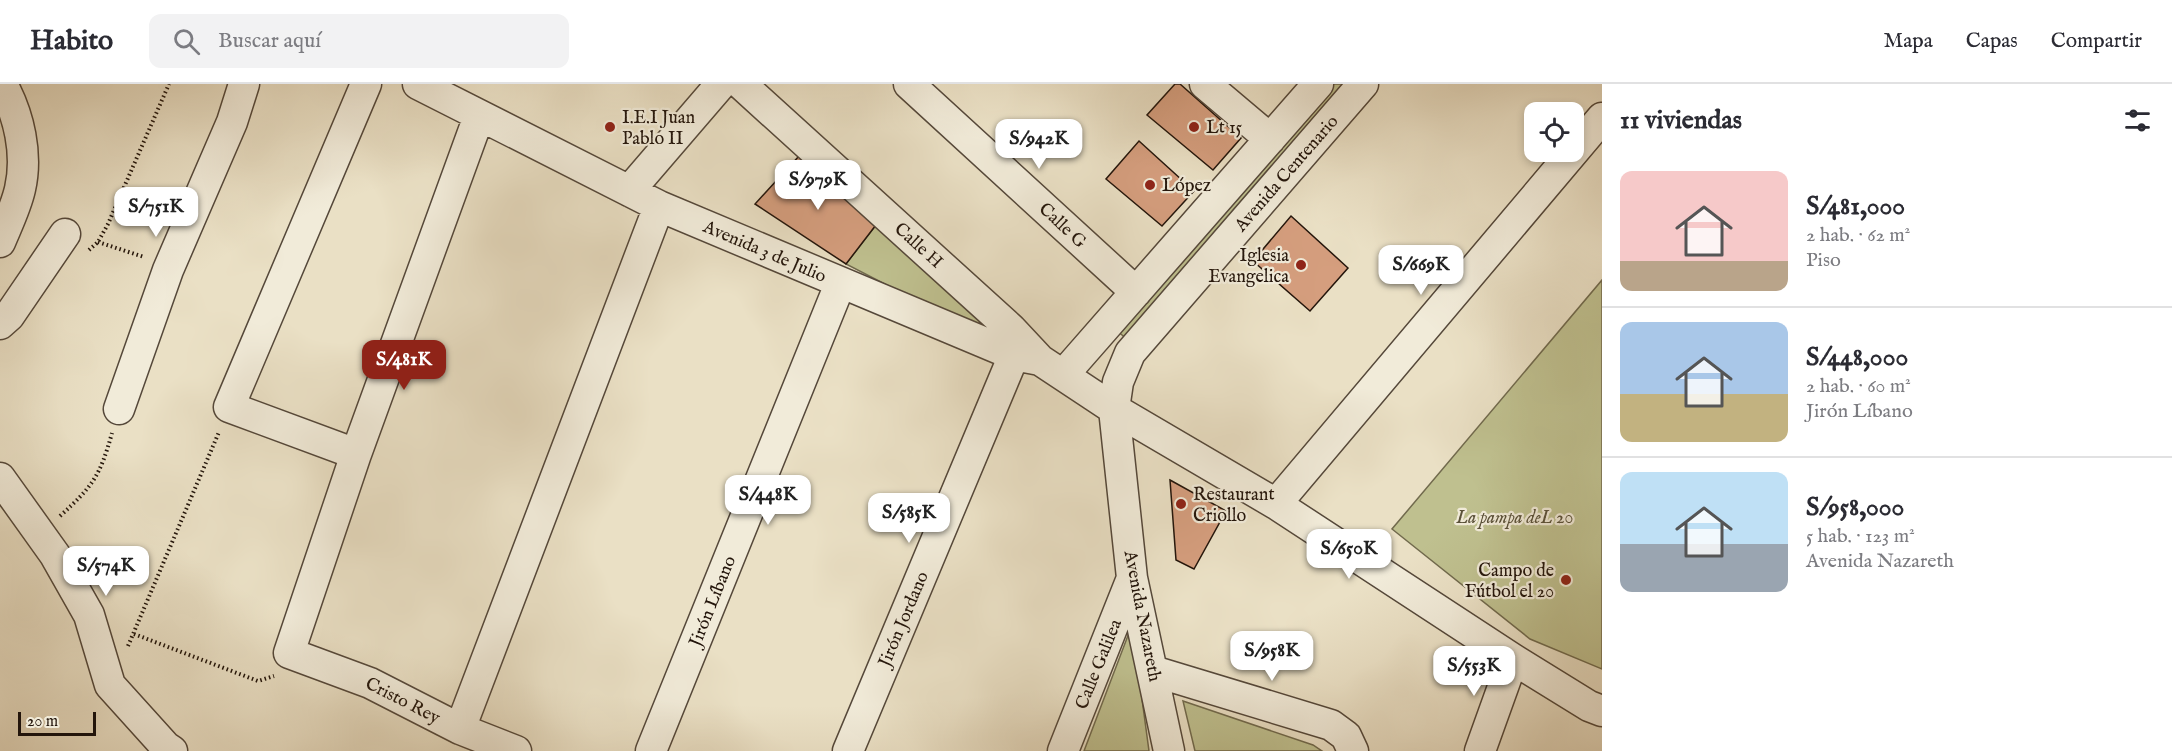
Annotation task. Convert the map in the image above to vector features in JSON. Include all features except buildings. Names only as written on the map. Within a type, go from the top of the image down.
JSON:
[{"type":"street","points":[[0,242],[20,190],[24,166],[22,140],[9,97],[2,84]]},
{"type":"street","points":[[119,409],[170,267],[232,122],[244,84]]},
{"type":"street","points":[[356,454],[229,407],[366,84]]},
{"type":"street","name":"Avenida 3 de Julio","points":[[418,84],[659,206],[840,284],[1039,363],[1276,504],[1513,659],[1589,706],[1602,711]]},
{"type":"street","points":[[629,191],[721,84]]},
{"type":"street","name":"Calle H","points":[[741,84],[1011,329],[1039,363]]},
{"type":"street","name":"Calle G","points":[[909,84],[1136,292]]},
{"type":"street","points":[[1205,84],[1270,139]]},
{"type":"street","name":"Avenida Centenario","points":[[1039,363],[1136,292],[1318,84]]},
{"type":"street","name":"Avenida Centenario","points":[[1114,409],[1118,382],[1130,353],[1363,84]]},
{"type":"street","points":[[283,664],[478,116]]},
{"type":"street","points":[[1276,504],[1602,118]]},
{"type":"street","points":[[460,729],[659,206]]},
{"type":"street","points":[[0,324],[73,246]]},
{"type":"street","name":"Jirón Líbano","points":[[651,751],[840,284]]},
{"type":"street","name":"Jirón Jordano","points":[[848,751],[1039,363]]},
{"type":"street","name":"Avenida Nazareth","points":[[1114,409],[1132,578],[1169,751]]},
{"type":"street","points":[[0,478],[55,555],[89,615],[110,685],[168,750]]},
{"type":"street","name":"Calle Galilea","points":[[1063,751],[1132,578]]},
{"type":"street","points":[[1480,751],[1513,659]]},
{"type":"street","name":"Cristo Rey","points":[[283,664],[370,682],[460,729],[516,751]]},
{"type":"street","points":[[1153,671],[1331,725],[1346,736],[1353,751]]},
{"type":"path","points":[[98,242],[169,84]]},
{"type":"path","points":[[73,246],[107,243],[170,267]]},
{"type":"path","points":[[110,685],[134,634],[229,407]]},
{"type":"path","points":[[40,535],[86,493],[103,466],[119,409]]},
{"type":"path","points":[[134,634],[258,681],[283,664]]},
{"type":"green space","points":[[1327,84],[1351,84],[1129,341],[1115,329]]},
{"type":"green space","points":[[879,221],[998,334],[995,341],[846,264]]},
{"type":"green space","name":"La pampa deL 20","points":[[1602,280],[1602,669],[1530,639],[1392,529]]},
{"type":"green space","points":[[1132,625],[1149,751],[1084,751]]},
{"type":"green space","points":[[1183,701],[1313,745],[1322,751],[1195,751]]},
{"type":"place","name":"I.E.I Juan Pablo II","points":[[610,127]]},
{"type":"place","name":"Lt 15","points":[[1194,127]]},
{"type":"place","name":"López","points":[[1150,185]]},
{"type":"place","name":"Iglesia Evangelica","points":[[1301,265]]},
{"type":"place","name":"Restaurant Criollo","points":[[1181,504]]},
{"type":"place","name":"Campo de Fútbol el 20","points":[[1566,580]]}]
